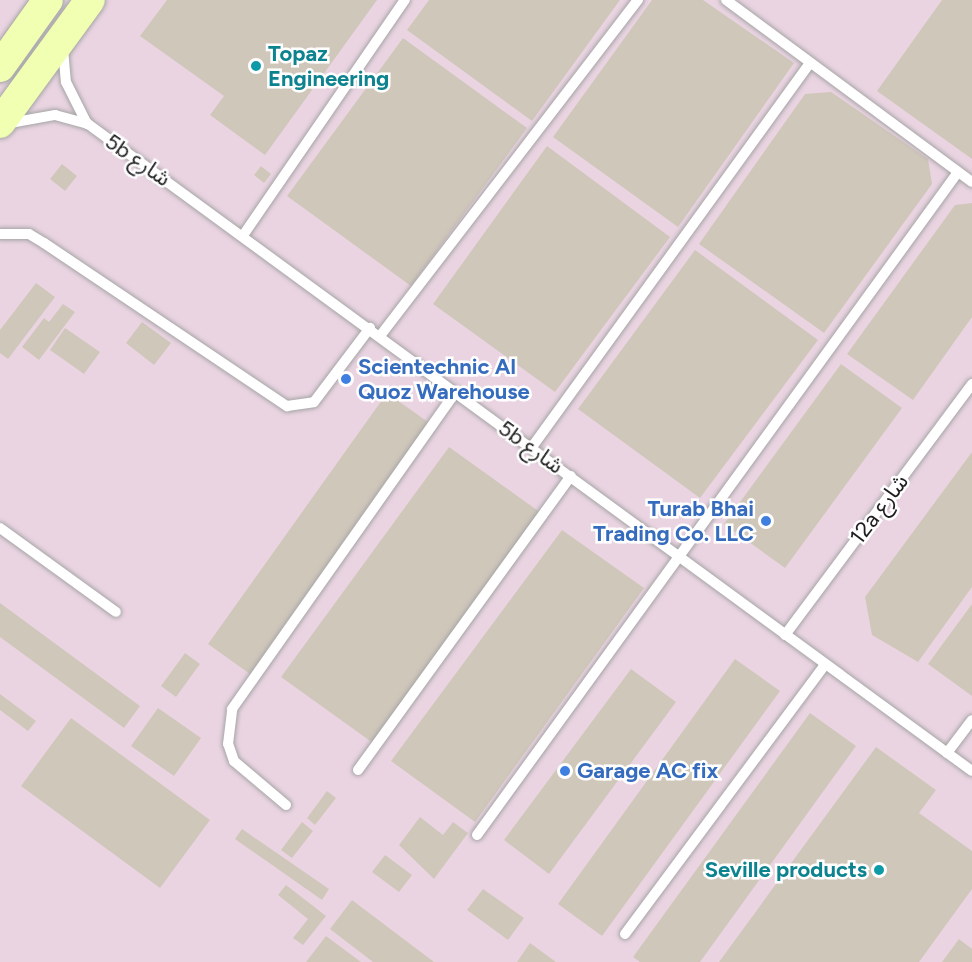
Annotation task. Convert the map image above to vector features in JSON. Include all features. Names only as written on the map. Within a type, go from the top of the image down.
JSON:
[{"type":"main road","points":[[0,67],[48,0]]},
{"type":"main road","points":[[0,123],[90,0]]},
{"type":"lane","points":[[243,234],[405,0]]},
{"type":"lane","points":[[380,336],[638,0]]},
{"type":"lane","points":[[726,0],[809,65],[972,182]]},
{"type":"lane","name":"5b شارع","points":[[65,34],[66,82],[88,124]]},
{"type":"lane","points":[[531,447],[809,65]]},
{"type":"lane","name":"5b شارع","points":[[0,129],[38,115],[88,124],[243,234],[825,665],[972,771]]},
{"type":"lane","points":[[477,836],[678,555],[958,172]]},
{"type":"lane","points":[[0,234],[29,234],[287,406],[314,402],[370,328]]},
{"type":"lane","name":"12a شارع","points":[[785,635],[972,384]]},
{"type":"lane","points":[[286,805],[234,761],[228,726],[232,710],[456,392]]},
{"type":"lane","points":[[358,770],[571,476]]},
{"type":"lane","points":[[0,528],[116,612]]},
{"type":"lane","points":[[625,934],[825,665]]},
{"type":"lane","points":[[947,753],[972,720]]},
{"type":"shaded area","points":[[0,0],[972,0],[972,962],[0,962]]},
{"type":"building","name":"Topaz Engineering","points":[[167,0],[377,0],[265,155],[210,115],[224,96],[140,36]]},
{"type":"building","points":[[429,0],[620,0],[532,121],[407,30]]},
{"type":"building","points":[[652,0],[703,0],[794,63],[678,227],[553,137]]},
{"type":"building","points":[[942,0],[972,0],[972,159],[877,91]]},
{"type":"building","points":[[403,38],[527,128],[411,286],[287,196]]},
{"type":"building","points":[[831,92],[928,159],[932,184],[824,333],[699,244],[805,94]]},
{"type":"building","points":[[547,146],[670,237],[555,392],[433,304]]},
{"type":"building","points":[[62,164],[77,176],[65,191],[50,179]]},
{"type":"building","points":[[261,166],[271,174],[264,183],[254,175]]},
{"type":"building","points":[[972,203],[972,317],[913,400],[847,354],[955,205]]},
{"type":"building","points":[[695,250],[818,340],[700,498],[578,409]]},
{"type":"building","points":[[36,283],[55,297],[8,359],[0,353],[0,330]]},
{"type":"building","points":[[63,304],[75,312],[39,360],[22,347],[44,318],[49,322]]},
{"type":"building","points":[[142,322],[171,343],[154,365],[126,343]]},
{"type":"building","points":[[65,328],[100,352],[84,374],[50,350]]},
{"type":"building","points":[[841,364],[902,408],[785,568],[724,524]]},
{"type":"building","points":[[387,393],[428,422],[250,674],[208,644]]},
{"type":"building","points":[[449,447],[541,513],[373,743],[281,677]]},
{"type":"building","points":[[972,452],[972,587],[918,662],[872,635],[865,597]]},
{"type":"building","points":[[562,530],[644,588],[475,822],[391,761]]},
{"type":"building","points":[[0,603],[140,706],[124,728],[0,637]]},
{"type":"building","points":[[972,604],[972,696],[928,664]]},
{"type":"building","points":[[185,653],[200,664],[176,697],[161,686]]},
{"type":"building","points":[[735,659],[780,691],[602,936],[558,904]]},
{"type":"building","points":[[631,669],[676,702],[549,874],[504,840]]},
{"type":"building","points":[[0,694],[36,721],[28,731],[0,710]]},
{"type":"building","points":[[158,708],[201,738],[174,776],[131,746]]},
{"type":"building","points":[[810,713],[856,746],[700,962],[640,962],[633,957]]},
{"type":"building","points":[[71,718],[210,820],[160,888],[21,786]]},
{"type":"building","name":"Seville products","points":[[876,747],[936,790],[919,813],[972,851],[972,889],[919,962],[719,962]]},
{"type":"building","points":[[327,791],[336,798],[315,825],[307,818]]},
{"type":"building","points":[[420,817],[443,835],[453,822],[468,833],[434,879],[399,845]]},
{"type":"building","points":[[302,822],[313,831],[292,858],[281,850]]},
{"type":"building","points":[[242,829],[329,889],[322,900],[235,839]]},
{"type":"building","points":[[385,855],[412,875],[399,892],[372,872]]},
{"type":"building","points":[[286,885],[326,916],[303,945],[293,938],[308,919],[278,895]]},
{"type":"building","points":[[483,889],[524,918],[508,940],[467,910]]},
{"type":"building","points":[[352,900],[434,962],[373,962],[330,929]]},
{"type":"building","points":[[326,936],[361,962],[306,962]]},
{"type":"building","points":[[959,939],[972,949],[972,962],[942,962]]},
{"type":"building","points":[[530,943],[556,962],[517,962]]},
{"type":"place","name":"Topaz Engineering","points":[[256,66]]},
{"type":"place","name":"Scientechnic Al Quoz Warehouse","points":[[346,379]]},
{"type":"place","name":"Turab Bhai Trading Co. LLC","points":[[766,521]]},
{"type":"place","name":"Garage AC fix","points":[[565,771]]},
{"type":"place","name":"Seville products","points":[[879,870]]}]
